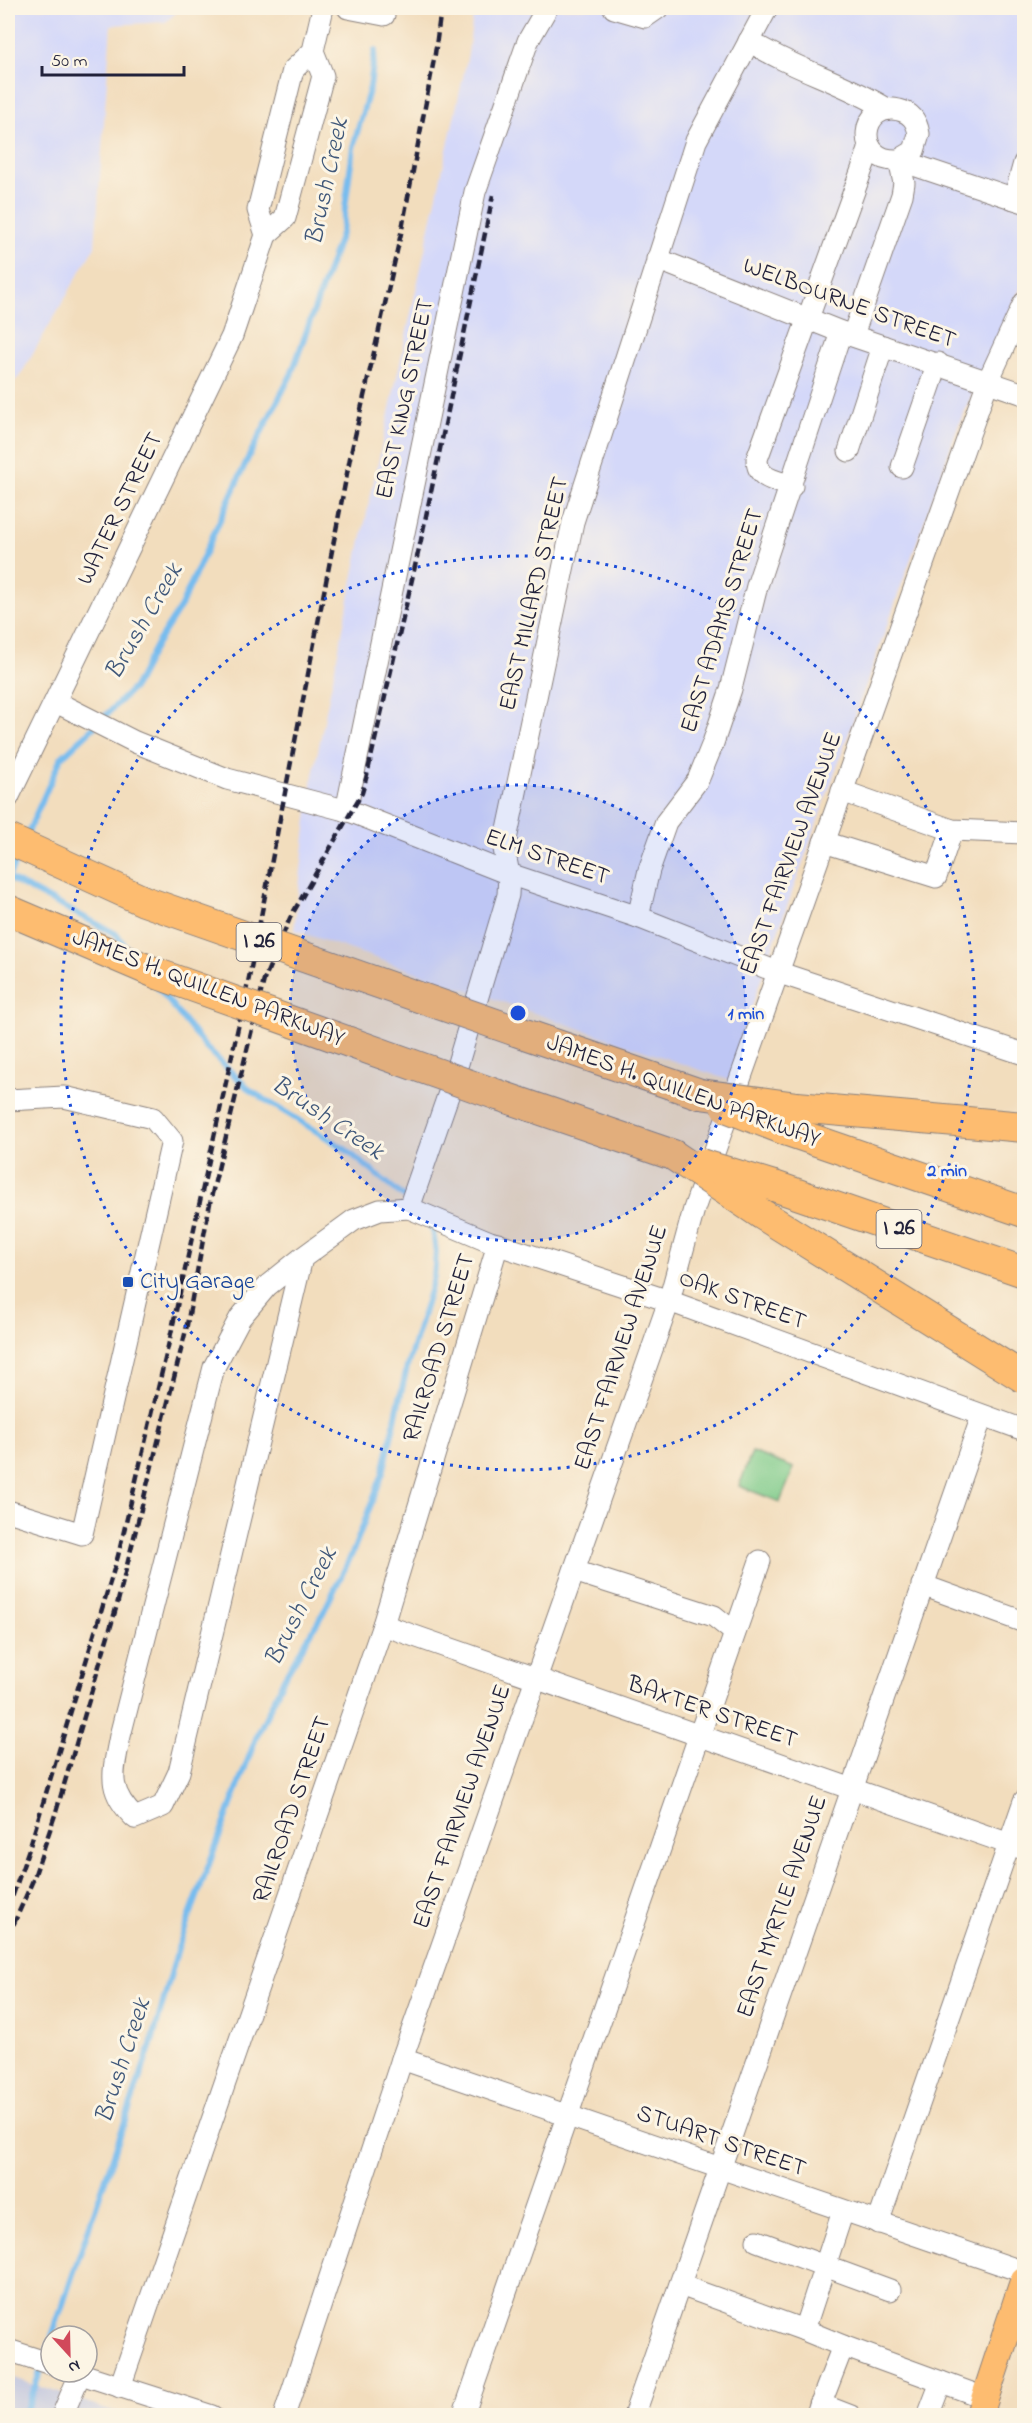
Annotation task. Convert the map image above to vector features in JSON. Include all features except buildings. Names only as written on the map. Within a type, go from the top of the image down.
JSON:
[{"type":"highway","name":"JAMES H. QUILLEN PARKWAY","points":[[8,839],[144,901],[687,1090],[742,1115],[792,1119],[1024,1212]]},
{"type":"highway","name":"JAMES H. QUILLEN PARKWAY","points":[[8,910],[169,979],[498,1095],[1024,1272]]},
{"type":"highway","points":[[792,1119],[1024,1127]]},
{"type":"highway","points":[[662,1151],[1024,1378]]},
{"type":"main road","points":[[982,2407],[1024,2280]]},
{"type":"street","points":[[266,236],[258,210],[260,199],[293,70],[313,51],[323,8]]},
{"type":"street","points":[[348,8],[384,15],[385,8]]},
{"type":"street","name":"EAST KING STREET","points":[[346,811],[475,192],[528,41],[547,8]]},
{"type":"street","points":[[614,8],[645,16],[657,8]]},
{"type":"street","name":"EAST MILLARD STREET","points":[[409,1208],[477,1002],[508,895],[509,874],[504,849],[573,522],[696,141],[767,8]]},
{"type":"street","points":[[749,41],[771,55],[861,93],[887,109],[905,112],[912,117],[919,134],[914,151],[899,160]]},
{"type":"street","name":"WATER STREET","points":[[8,798],[232,336],[266,236],[285,218],[323,76],[313,51]]},
{"type":"street","points":[[792,486],[761,475],[757,470],[757,459],[870,147],[867,132],[869,125],[879,113],[887,109]]},
{"type":"street","points":[[870,147],[881,158],[899,160],[1019,201],[1024,163]]},
{"type":"street","name":"EAST ADAMS STREET","points":[[638,916],[649,870],[666,822],[698,780],[713,743],[731,689],[757,586],[847,333],[903,195],[904,183],[899,160]]},
{"type":"street","name":"WELBOURNE STREET","points":[[657,259],[847,333],[1024,394]]},
{"type":"street","name":"EAST FAIRVIEW AVENUE","points":[[284,2415],[402,2059],[669,1301],[693,1209],[988,381],[1024,303]]},
{"type":"street","points":[[849,451],[883,346]]},
{"type":"street","points":[[902,467],[938,363]]},
{"type":"street","name":"ELM STREET","points":[[56,702],[135,742],[226,779],[346,811],[509,874],[638,916],[777,972],[1024,1054]]},
{"type":"street","points":[[842,791],[952,830],[1024,833]]},
{"type":"street","points":[[824,842],[936,877],[952,830]]},
{"type":"street","points":[[8,1100],[64,1097],[153,1118],[172,1141],[82,1534],[8,1511]]},
{"type":"street","points":[[302,1258],[179,1772],[163,1806],[135,1818],[118,1800],[112,1778],[120,1736],[214,1367],[240,1318],[267,1286],[302,1258],[354,1220],[380,1210],[409,1208]]},
{"type":"street","name":"OAK STREET","points":[[409,1208],[498,1244],[669,1301],[1024,1430]]},
{"type":"street","name":"RAILROAD STREET","points":[[120,2387],[383,1625],[498,1244]]},
{"type":"street","name":"EAST MYRTLE AVENUE","points":[[634,2415],[721,2170],[850,1788],[982,1416]]},
{"type":"street","points":[[463,2415],[760,1561]]},
{"type":"street","points":[[574,1571],[714,1616],[734,1632]]},
{"type":"street","points":[[922,1585],[1024,1622]]},
{"type":"street","name":"BAXTER STREET","points":[[383,1625],[1017,1846]]},
{"type":"street","points":[[878,2223],[1017,1846],[1024,1801]]},
{"type":"street","name":"STUART STREET","points":[[402,2059],[1024,2272]]},
{"type":"street","points":[[804,2330],[843,2211]]},
{"type":"street","points":[[757,2241],[890,2290]]},
{"type":"street","points":[[680,2284],[941,2382],[982,2407]]},
{"type":"street","points":[[843,2346],[818,2410],[851,2415]]},
{"type":"street","points":[[8,2350],[39,2360]]},
{"type":"street","points":[[99,2380],[170,2409],[212,2415]]},
{"type":"street","points":[[928,2415],[941,2382]]},
{"type":"street","points":[[62,2415],[74,2384]]},
{"type":"shaded area","points":[[8,8],[181,8],[166,22],[111,25],[95,246],[20,376],[8,387]]},
{"type":"shaded area","points":[[474,8],[1024,8],[1024,280],[959,424],[758,988],[729,1080],[294,930],[311,785],[361,540],[468,54]]},
{"type":"shaded area","points":[[8,2376],[125,2415],[8,2416]]},
{"type":"green space","points":[[752,1452],[794,1468],[780,1502],[739,1486]]},
{"type":"waterway","name":"Brush Creek","points":[[101,720],[135,686],[156,645],[181,606],[247,460],[291,375],[342,231],[353,147],[370,87],[375,50]]},
{"type":"waterway","name":"Brush Creek","points":[[25,839],[61,758],[94,727]]},
{"type":"waterway","name":"Brush Creek","points":[[8,878],[19,854]]},
{"type":"waterway","name":"Brush Creek","points":[[8,878],[116,934],[127,948]]},
{"type":"waterway","name":"Brush Creek","points":[[155,984],[206,1048],[251,1091],[345,1149],[408,1200]]},
{"type":"waterway","name":"Brush Creek","points":[[56,2324],[153,2039],[178,1948],[256,1738],[284,1678],[323,1613],[352,1554],[383,1473],[407,1367],[434,1277],[436,1252],[433,1231],[428,1224]]},
{"type":"waterway","name":"Brush Creek","points":[[25,2416],[39,2375]]},
{"type":"railway","points":[[8,1909],[30,1846],[118,1556],[170,1338],[250,973],[350,458],[402,229],[435,54],[441,8]]},
{"type":"railway","points":[[8,1937],[33,1880],[56,1812],[117,1605],[186,1330],[211,1198],[264,980],[290,918],[362,793],[421,540],[493,195]]},
{"type":"place","name":"City Garage","points":[[128,1282]]}]
